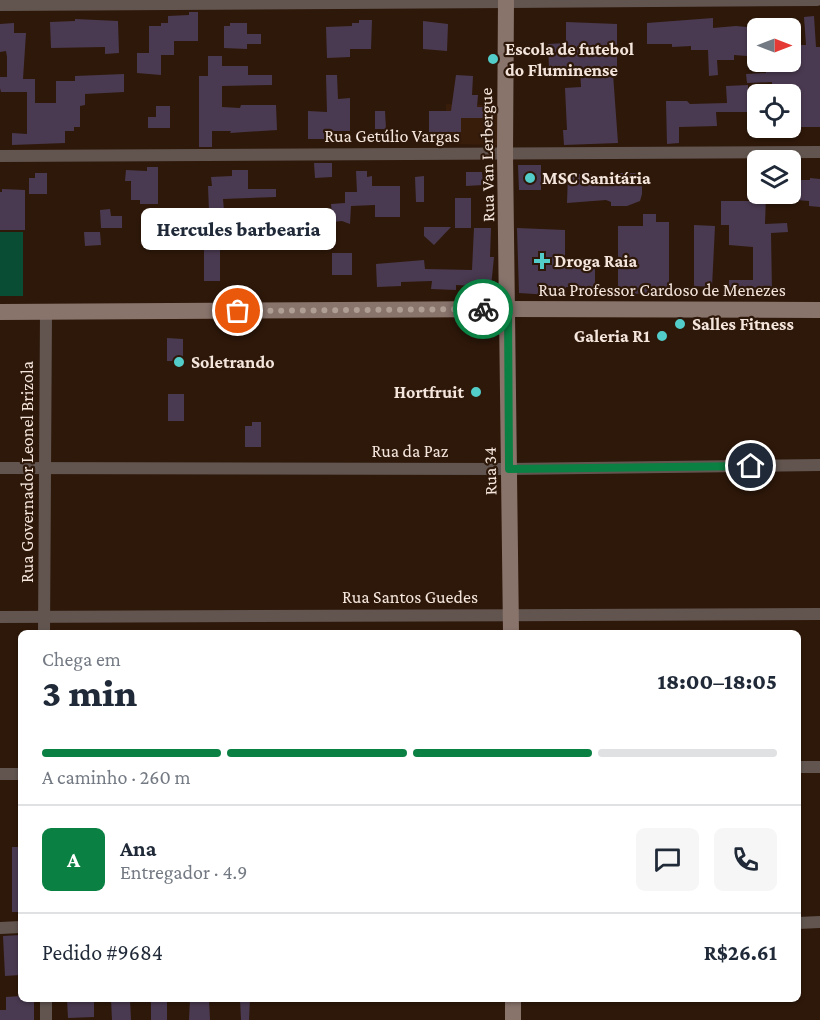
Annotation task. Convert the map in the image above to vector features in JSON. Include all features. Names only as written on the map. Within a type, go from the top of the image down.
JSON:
[{"type":"street","points":[[0,5],[817,0]]},
{"type":"street","name":"Rua Van Lerbergue","points":[[506,1],[505,154],[508,309]]},
{"type":"street","name":"Rua Getúlio Vargas","points":[[0,156],[820,152]]},
{"type":"street","name":"Rua 34","points":[[508,309],[511,630]]},
{"type":"street","name":"Rua Professor Cardoso de Menezes","points":[[0,312],[820,310]]},
{"type":"street","name":"Rua Governador Leonel Brizola","points":[[44,630],[46,312]]},
{"type":"street","name":"Rua da Paz","points":[[0,468],[509,469],[820,465]]},
{"type":"street","name":"Rua Santos Guedes","points":[[0,617],[820,614]]},
{"type":"street","points":[[801,767],[820,767]]},
{"type":"street","points":[[0,774],[18,774]]},
{"type":"street","points":[[801,922],[820,922]]},
{"type":"street","points":[[0,928],[18,927]]},
{"type":"street","points":[[46,1002],[46,1020]]},
{"type":"street","points":[[513,1002],[513,1020]]},
{"type":"shaded area","points":[[446,104],[501,105],[500,145],[446,144]]},
{"type":"green space","points":[[0,232],[23,232],[23,296],[0,296]]},
{"type":"building","points":[[189,12],[198,12],[198,41],[174,41],[174,55],[161,55],[161,75],[137,73],[137,53],[149,53],[149,26],[161,26],[161,23],[168,23],[168,16],[189,15]]},
{"type":"building","points":[[814,16],[816,47],[820,47],[820,127],[801,127],[801,84],[747,83],[746,74],[801,72],[801,45],[806,45],[804,17]]},
{"type":"building","points":[[713,18],[713,28],[747,27],[747,56],[734,55],[734,60],[717,60],[718,75],[709,76],[708,50],[691,50],[691,46],[672,47],[672,44],[647,44],[647,23]]},
{"type":"building","points":[[75,19],[118,21],[119,53],[105,54],[105,47],[51,48],[50,22],[75,21]]},
{"type":"building","points":[[359,20],[372,20],[371,49],[350,49],[350,57],[327,58],[326,27],[352,26],[352,23],[359,23]]},
{"type":"building","points":[[423,21],[448,24],[447,51],[423,49]]},
{"type":"building","points":[[566,22],[617,24],[617,73],[613,74],[618,143],[564,145],[563,130],[567,130],[565,88],[581,87],[580,67],[549,68],[548,44],[566,43]]},
{"type":"building","points":[[14,23],[14,33],[26,33],[23,79],[35,79],[35,103],[56,103],[56,81],[75,81],[75,76],[124,74],[124,92],[85,94],[85,105],[80,106],[80,127],[74,127],[74,131],[65,131],[65,143],[12,145],[12,133],[27,134],[27,92],[1,92],[0,88],[0,77],[7,77],[7,57],[6,51],[0,52],[0,24]]},
{"type":"building","points":[[230,23],[247,23],[247,34],[261,34],[261,44],[247,44],[247,49],[224,48],[224,26],[230,26]]},
{"type":"building","points":[[208,56],[222,56],[222,66],[248,66],[248,75],[272,75],[272,85],[222,86],[222,107],[276,105],[277,130],[230,133],[231,131],[212,131],[212,147],[199,147],[199,76],[208,76]]},
{"type":"building","points":[[326,75],[337,75],[338,99],[350,98],[350,131],[325,131],[325,139],[308,139],[308,111],[327,112]]},
{"type":"building","points":[[456,75],[473,76],[472,95],[478,95],[477,107],[485,107],[485,118],[461,118],[461,132],[429,132],[429,111],[451,111]]},
{"type":"building","points":[[747,85],[747,112],[716,112],[717,126],[679,127],[679,143],[667,144],[666,101],[687,101],[690,104],[727,103],[726,86]]},
{"type":"building","points":[[156,106],[170,106],[170,128],[148,128],[148,117],[156,117]]},
{"type":"building","points":[[375,111],[385,111],[386,129],[375,129]]},
{"type":"building","points":[[314,163],[332,163],[332,177],[315,178]]},
{"type":"building","name":"MSC Sanitária","points":[[518,165],[541,165],[541,190],[519,190]]},
{"type":"building","points":[[147,167],[158,167],[158,204],[140,204],[140,200],[131,200],[131,181],[125,181],[126,170],[147,171]]},
{"type":"building","points":[[232,170],[248,170],[248,189],[276,189],[276,197],[223,199],[224,211],[209,211],[208,186],[212,186],[211,177],[232,176]]},
{"type":"building","points":[[356,171],[367,171],[367,177],[372,176],[372,186],[400,186],[400,217],[375,217],[375,205],[351,206],[350,224],[342,221],[333,222],[333,225],[308,223],[313,214],[332,215],[331,204],[345,203],[345,192],[357,192]]},
{"type":"building","points":[[466,172],[482,172],[483,185],[466,186]]},
{"type":"building","points":[[35,173],[47,173],[47,194],[29,194],[29,178],[35,178]]},
{"type":"building","points":[[618,173],[642,173],[640,201],[627,206],[611,206],[611,202],[606,200],[567,203],[568,174],[619,177]]},
{"type":"building","points":[[424,176],[424,202],[416,202],[415,177]]},
{"type":"building","points":[[810,178],[820,179],[820,207],[809,206],[809,201],[801,200],[801,180],[810,180]]},
{"type":"building","points":[[2,189],[25,190],[25,230],[0,230],[0,192]]},
{"type":"building","points":[[455,198],[471,198],[471,228],[455,228]]},
{"type":"building","points":[[721,201],[766,204],[765,224],[787,223],[788,232],[771,233],[772,293],[742,293],[742,298],[728,297],[729,280],[753,280],[753,247],[729,245],[729,225],[721,225]]},
{"type":"building","points":[[110,209],[111,216],[122,216],[122,228],[101,228],[100,210]]},
{"type":"building","points":[[643,214],[656,214],[656,222],[669,222],[669,295],[618,293],[618,226],[643,226]]},
{"type":"building","points":[[694,225],[715,226],[712,287],[694,286]]},
{"type":"building","points":[[424,227],[451,227],[434,245],[424,236]]},
{"type":"building","points":[[474,228],[491,228],[490,257],[494,257],[491,287],[456,285],[456,290],[431,289],[432,281],[401,282],[401,286],[377,287],[376,264],[424,260],[425,269],[472,270]]},
{"type":"building","name":"Droga Raia","points":[[517,228],[565,230],[565,258],[595,258],[595,287],[566,287],[566,296],[519,293]]},
{"type":"building","points":[[84,232],[100,232],[101,245],[85,246]]},
{"type":"building","points":[[234,233],[249,234],[248,248],[220,248],[220,281],[204,281],[204,236],[234,236]]},
{"type":"building","points":[[332,253],[352,253],[352,275],[332,275]]},
{"type":"building","points":[[167,338],[183,339],[183,361],[167,361]]},
{"type":"building","points":[[168,394],[184,394],[184,421],[168,421]]},
{"type":"building","points":[[252,422],[261,422],[261,447],[245,447],[245,426],[252,426]]},
{"type":"building","points":[[12,847],[18,847],[18,912],[12,912]]},
{"type":"building","points":[[18,935],[18,975],[5,976],[3,936]]},
{"type":"building","points":[[18,996],[18,1002],[34,1002],[34,1020],[0,1020],[0,1010],[6,1010],[6,997]]},
{"type":"building","points":[[67,1002],[94,1002],[94,1017],[68,1018]]},
{"type":"building","points":[[111,1002],[130,1002],[131,1020],[112,1020]]},
{"type":"building","points":[[151,1002],[167,1002],[167,1020],[151,1020]]},
{"type":"building","points":[[190,1002],[209,1002],[210,1020],[189,1020]]},
{"type":"building","points":[[240,1002],[250,1002],[249,1020],[241,1020]]},
{"type":"way so far","points":[[238,311],[483,309]]},
{"type":"place","name":"Escola de futebol do Fluminense","points":[[493,59]]},
{"type":"place","name":"MSC Sanitária","points":[[530,178]]},
{"type":"place","name":"Droga Raia","points":[[542,261]]},
{"type":"place","name":"Hercules barbearia","points":[[238,311]]},
{"type":"place","name":"Salles Fitness","points":[[680,324]]},
{"type":"place","name":"Galeria R1","points":[[662,336]]},
{"type":"place","name":"Soletrando","points":[[179,362]]},
{"type":"place","name":"Hortfruit","points":[[476,392]]},
{"type":"route","points":[[483,309],[508,309],[509,469],[751,466]]}]
